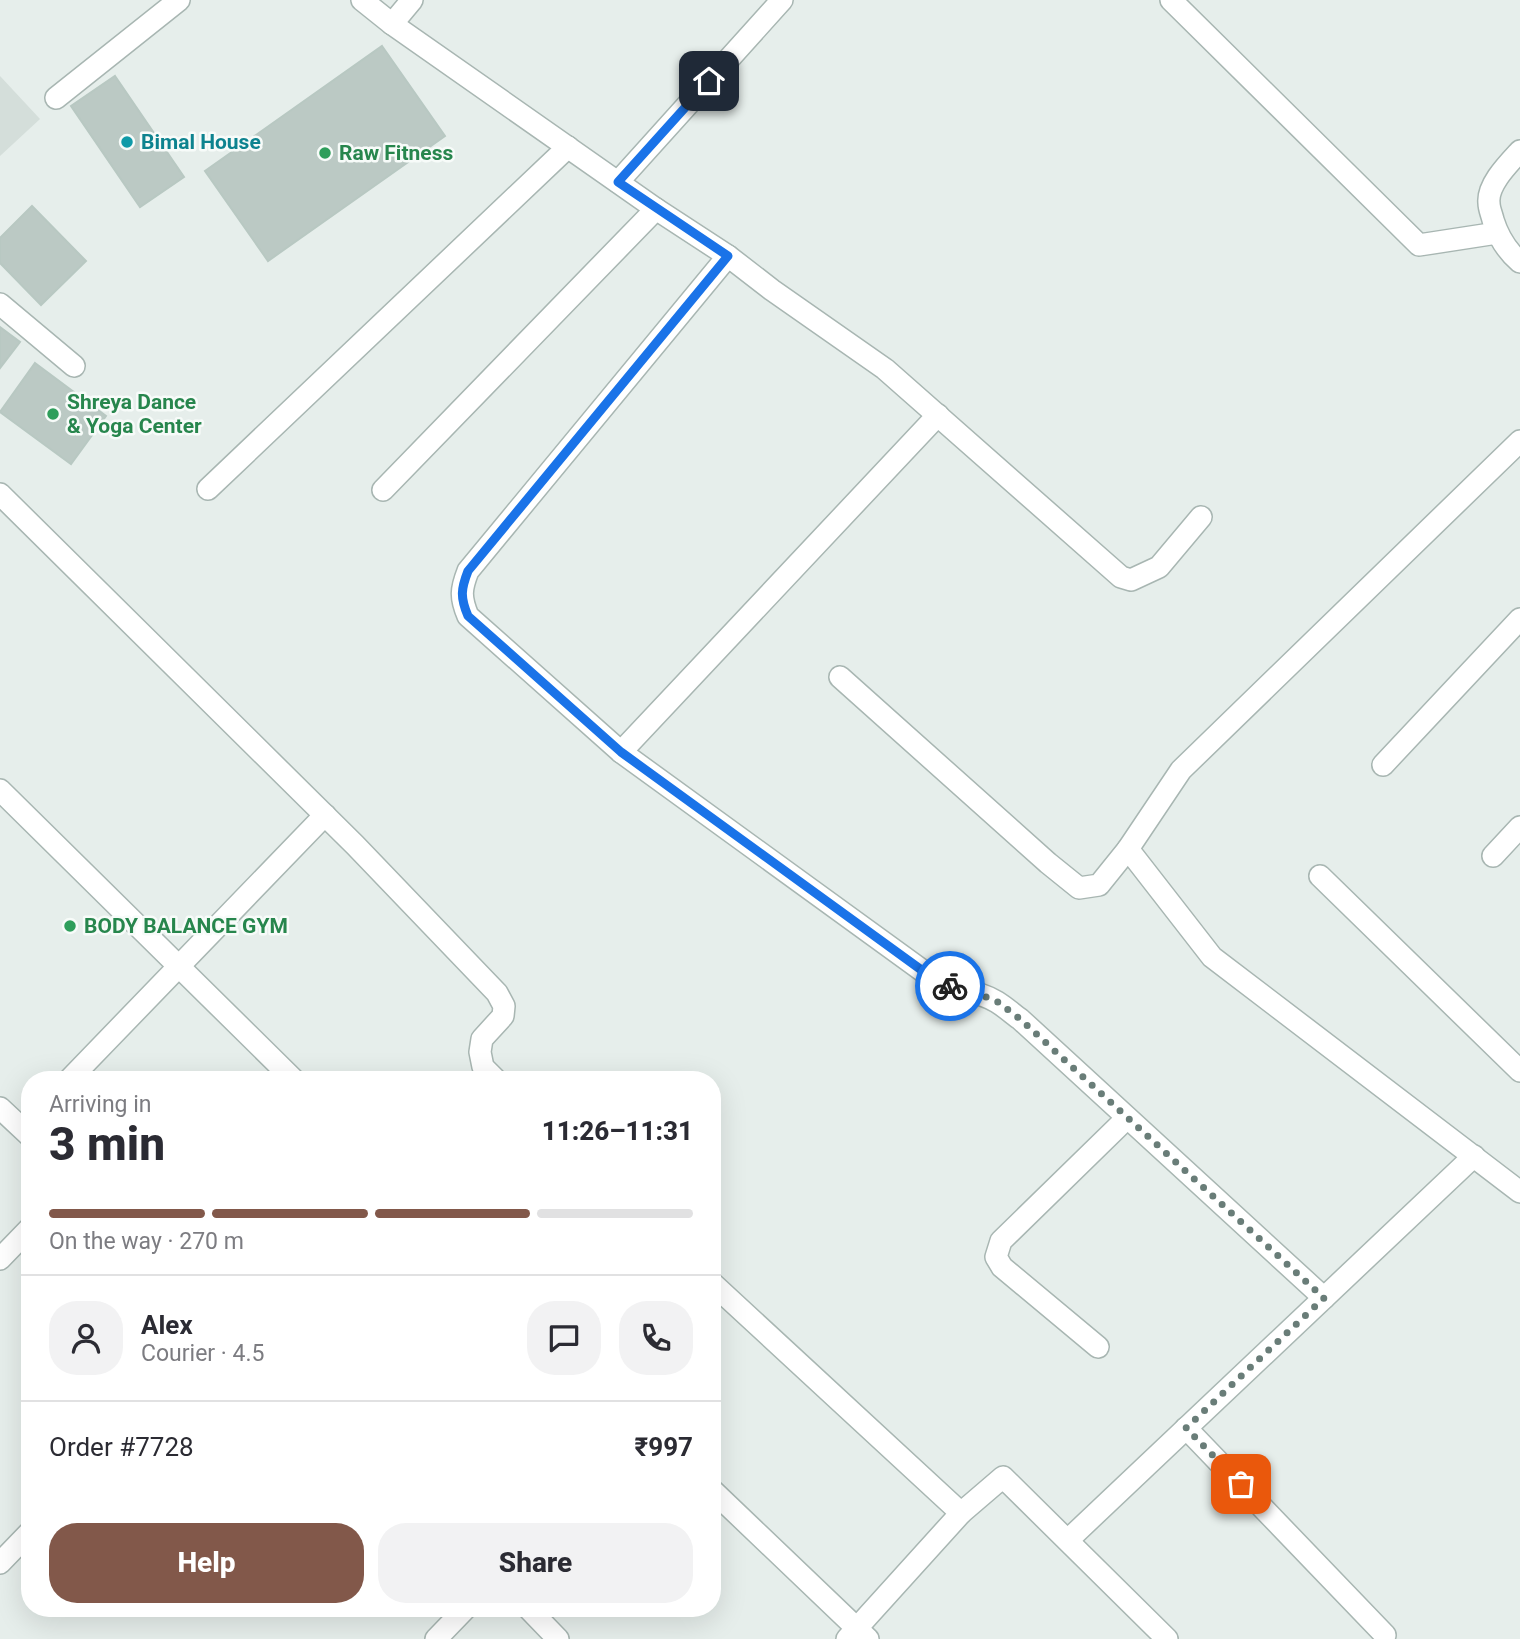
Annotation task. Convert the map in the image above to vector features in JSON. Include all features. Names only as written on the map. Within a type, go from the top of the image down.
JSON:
[{"type":"street","points":[[56,98],[179,0]]},
{"type":"street","points":[[362,0],[392,24],[656,209],[728,256],[885,369],[1121,577],[1131,580],[1159,567],[1201,517]]},
{"type":"street","points":[[392,24],[412,0]]},
{"type":"street","points":[[618,182],[782,0]]},
{"type":"street","points":[[1171,0],[1419,245],[1497,233]]},
{"type":"street","points":[[208,489],[568,147]]},
{"type":"street","points":[[1520,151],[1499,175],[1488,201],[1497,233],[1520,262]]},
{"type":"street","points":[[383,490],[656,209]]},
{"type":"street","points":[[728,256],[468,571],[463,584],[462,601],[468,616],[621,752],[938,982],[998,1002],[1020,1019],[1324,1298]]},
{"type":"street","points":[[0,304],[74,366]]},
{"type":"street","points":[[621,752],[938,415]]},
{"type":"street","points":[[840,677],[1079,888],[1099,885],[1128,849],[1181,770],[1520,441]]},
{"type":"street","points":[[0,494],[325,815],[497,993],[505,1006],[503,1016],[482,1039],[480,1052],[483,1067],[487,1071]]},
{"type":"street","points":[[1383,765],[1520,619]]},
{"type":"street","points":[[0,790],[285,1071]]},
{"type":"street","points":[[78,1071],[325,815]]},
{"type":"street","points":[[1493,856],[1520,827]]},
{"type":"street","points":[[1128,849],[1212,957],[1520,1192]]},
{"type":"street","points":[[1320,876],[1520,1071]]},
{"type":"street","points":[[0,1108],[21,1124]]},
{"type":"street","points":[[1098,1347],[1002,1267],[996,1257],[1001,1241],[1127,1118]]},
{"type":"street","points":[[1068,1541],[1474,1156]]},
{"type":"street","points":[[0,1259],[21,1237]]},
{"type":"street","points":[[721,1291],[961,1513]]},
{"type":"street","points":[[1186,1428],[1385,1635]]},
{"type":"street","points":[[721,1499],[857,1635],[961,1513],[1003,1477],[1167,1639]]},
{"type":"street","points":[[0,1563],[21,1541]]},
{"type":"street","points":[[436,1639],[457,1617]]},
{"type":"street","points":[[537,1617],[558,1639]]},
{"type":"shaded area","points":[[0,76],[40,119],[0,156]]},
{"type":"building","name":"Raw Fitness","points":[[382,46],[445,136],[268,261],[205,171]]},
{"type":"building","name":"Bimal House","points":[[115,76],[184,177],[140,207],[71,106]]},
{"type":"building","points":[[32,206],[86,261],[41,305],[0,263],[0,238]]},
{"type":"building","points":[[0,327],[20,342],[0,368]]},
{"type":"building","name":"Shreya Dance & Yoga Center","points":[[35,363],[106,416],[71,464],[0,412]]},
{"type":"way so far","points":[[950,986],[998,1002],[1020,1019],[1324,1298],[1186,1428],[1241,1484]]},
{"type":"place","name":"Bimal House","points":[[127,142]]},
{"type":"place","name":"Raw Fitness","points":[[325,153]]},
{"type":"place","name":"Shreya Dance & Yoga Center","points":[[53,414]]},
{"type":"place","name":"BODY BALANCE GYM","points":[[70,926]]},
{"type":"route","points":[[709,81],[618,182],[728,256],[468,571],[463,584],[462,601],[468,616],[621,752],[938,982],[950,986]]}]
